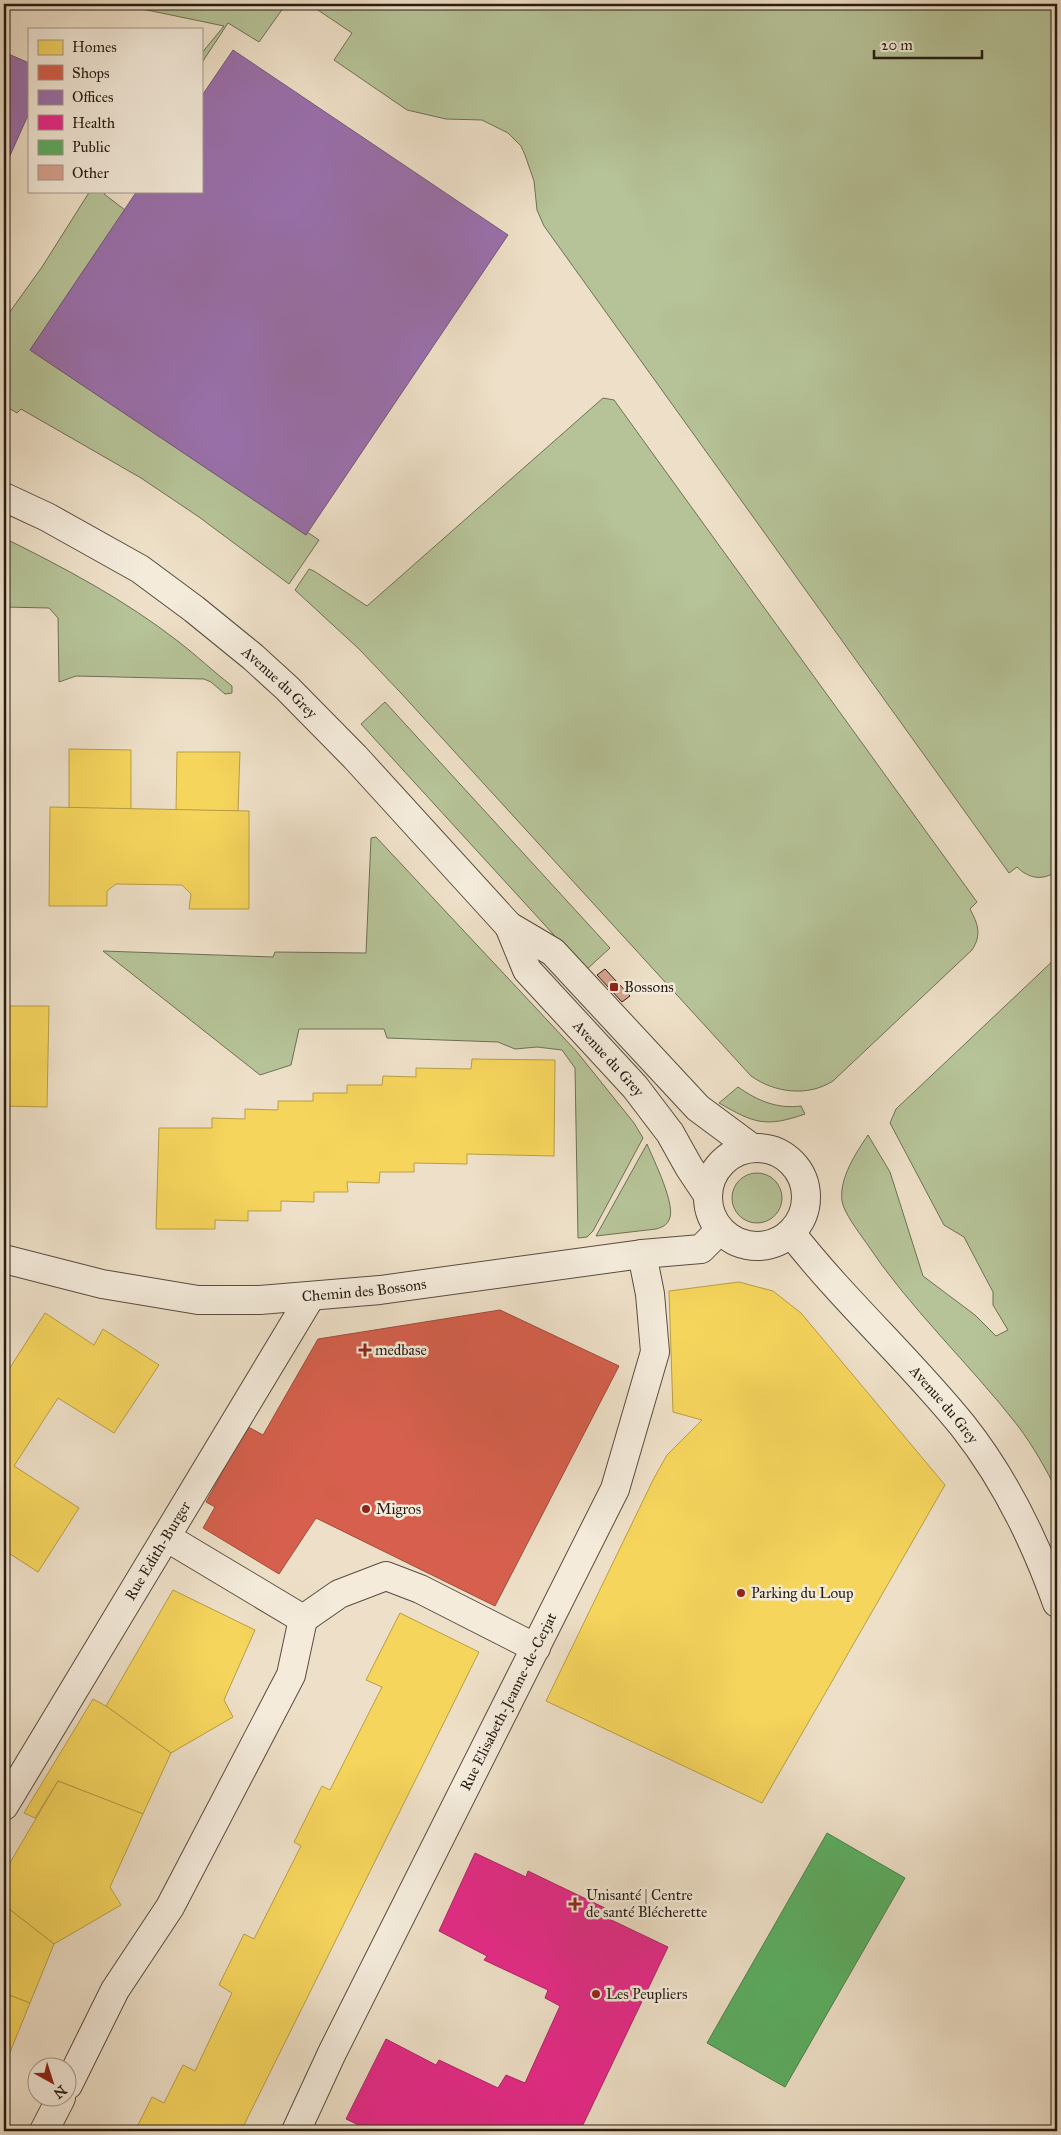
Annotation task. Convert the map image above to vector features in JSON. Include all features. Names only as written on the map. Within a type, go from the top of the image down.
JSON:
[{"type":"street","name":"Avenue du Grey","points":[[4,498],[47,517],[140,569],[172,591],[247,652],[288,688],[355,757],[509,926],[553,952],[698,1108],[752,1148]]},
{"type":"street","name":"Avenue du Grey","points":[[509,926],[527,970],[636,1087],[670,1133],[688,1167],[707,1194]]},
{"type":"street","points":[[752,1148],[767,1148],[781,1154],[794,1164],[802,1176],[806,1192],[806,1207],[800,1222],[791,1233],[774,1243],[754,1247],[741,1244],[720,1230],[713,1219],[707,1194],[710,1180],[717,1167],[728,1156],[752,1148]]},
{"type":"street","name":"Chemin des Bossons","points":[[4,1260],[102,1284],[198,1300],[260,1300],[380,1290],[642,1254],[701,1249],[720,1230]]},
{"type":"street","name":"Avenue du Grey","points":[[791,1233],[820,1270],[963,1427],[999,1480],[1028,1534],[1057,1603]]},
{"type":"street","name":"Rue Elisabeth-Jeanne-de-Cerjat","points":[[296,2131],[332,2053],[615,1489],[655,1352],[650,1294],[642,1254]]},
{"type":"street","name":"Rue Edith-Burger","points":[[4,1806],[311,1296]]},
{"type":"street","points":[[166,1537],[303,1619]]},
{"type":"street","points":[[78,2065],[115,1990],[170,1907],[291,1675],[303,1619],[339,1594],[386,1576],[420,1589],[536,1648]]},
{"type":"street","points":[[44,2131],[56,2108]]},
{"type":"green space","points":[[118,4],[286,4],[259,42],[228,23],[202,62],[202,53],[224,26]]},
{"type":"green space","points":[[309,4],[1057,4],[1057,871],[1047,876],[1036,877],[1026,874],[1017,867],[1009,873],[544,226],[537,210],[534,181],[521,146],[508,133],[482,120],[446,119],[407,110],[334,60],[352,33]]},
{"type":"green space","points":[[89,192],[105,192],[104,194],[125,210],[30,350],[306,535],[307,532],[319,540],[289,584],[199,517],[141,478],[21,409],[17,413],[4,405],[4,320],[42,267]]},
{"type":"green space","points":[[603,398],[614,400],[977,902],[970,909],[978,930],[977,939],[972,950],[833,1081],[823,1086],[802,1091],[792,1091],[770,1086],[751,1076],[400,692],[359,649],[295,590],[309,569],[367,606]]},
{"type":"green space","points":[[4,538],[72,573],[137,612],[179,642],[232,686],[232,693],[225,694],[211,682],[204,679],[76,676],[59,682],[58,618],[49,608],[4,607]]},
{"type":"green space","points":[[385,702],[610,948],[586,970],[361,724]]},
{"type":"green space","points":[[376,837],[577,1052],[634,1123],[643,1138],[593,1231],[587,1237],[578,1238],[575,1068],[562,1050],[537,1047],[515,1049],[498,1042],[387,1038],[384,1029],[299,1029],[291,1065],[260,1075],[103,951],[273,957],[275,952],[366,953],[371,838]]},
{"type":"green space","points":[[1057,957],[1057,1491],[1029,1441],[1018,1426],[882,1266],[848,1216],[843,1206],[842,1192],[849,1166],[868,1135],[890,1172],[923,1276],[975,1315],[996,1336],[1008,1330],[993,1305],[993,1292],[964,1237],[944,1225],[890,1123],[896,1109]]},
{"type":"green space","points":[[738,1087],[768,1103],[792,1107],[801,1106],[805,1114],[780,1121],[760,1121],[751,1119],[719,1103]]},
{"type":"green space","points":[[647,1144],[659,1171],[670,1204],[671,1213],[669,1220],[665,1225],[656,1229],[596,1236]]},
{"type":"green space","points":[[752,1173],[762,1173],[775,1180],[782,1193],[782,1203],[775,1216],[762,1223],[752,1223],[743,1219],[736,1212],[732,1203],[732,1193],[736,1184],[743,1177]]},
{"type":"building: Homes","points":[[69,749],[131,750],[131,809],[69,808]]},
{"type":"building: Homes","points":[[177,752],[240,752],[238,811],[176,810]]},
{"type":"building: Homes","points":[[50,807],[249,811],[249,909],[189,909],[191,894],[182,885],[116,884],[107,891],[107,906],[49,906]]},
{"type":"building: Homes","points":[[4,1006],[49,1006],[47,1107],[4,1106]]},
{"type":"building: Homes","points":[[472,1059],[555,1060],[554,1156],[467,1154],[467,1164],[414,1163],[414,1172],[380,1172],[379,1183],[347,1182],[348,1192],[314,1192],[314,1202],[281,1201],[281,1211],[248,1211],[248,1221],[215,1220],[215,1229],[156,1229],[159,1128],[212,1128],[212,1118],[245,1119],[245,1109],[278,1110],[278,1101],[313,1101],[313,1093],[347,1093],[347,1085],[382,1085],[383,1076],[416,1077],[416,1068],[471,1069]]},
{"type":"building: Homes","name":"Parking du Loup","points":[[739,1282],[773,1291],[801,1313],[945,1485],[762,1803],[546,1701],[654,1478],[667,1455],[702,1420],[673,1412],[669,1291]]},
{"type":"building: Homes","points":[[45,1313],[94,1345],[103,1329],[159,1365],[114,1433],[58,1398],[14,1466],[79,1508],[38,1572],[4,1550],[4,1377]]},
{"type":"building: Homes","points":[[173,1590],[255,1630],[224,1700],[233,1717],[171,1753],[106,1706]]},
{"type":"building: Homes","points":[[400,1613],[479,1652],[241,2131],[135,2131],[152,2097],[164,2103],[183,2065],[195,2071],[232,1993],[219,1985],[244,1934],[254,1939],[301,1846],[294,1842],[322,1786],[330,1790],[382,1687],[366,1680]]},
{"type":"building: Homes","points":[[93,1699],[106,1706],[171,1753],[143,1814],[58,1781],[35,1818],[24,1813]]},
{"type":"building: Homes","points":[[58,1781],[143,1814],[110,1887],[121,1905],[54,1944],[4,1905],[4,1873]]},
{"type":"building: Homes","points":[[4,1905],[54,1944],[30,2003],[4,1993]]},
{"type":"building: Homes","points":[[4,1993],[30,2003],[4,2067]]},
{"type":"building: Shops","points":[[500,1310],[619,1366],[495,1606],[316,1518],[279,1574],[203,1528],[215,1507],[206,1502],[222,1473],[215,1469],[241,1423],[263,1435],[318,1339]]},
{"type":"building: Offices","points":[[233,50],[508,235],[306,535],[30,350],[136,192],[202,192],[202,96]]},
{"type":"building: Offices","points":[[4,52],[28,63],[28,115],[4,169]]},
{"type":"building: Health","name":"Les Peupliers","points":[[475,1853],[526,1877],[528,1871],[607,1909],[603,1916],[668,1947],[580,2131],[371,2131],[346,2119],[386,2039],[436,2065],[439,2060],[498,2088],[506,2075],[525,2083],[560,2006],[545,1998],[548,1990],[484,1960],[487,1956],[439,1931]]},
{"type":"building: Public","points":[[827,1833],[905,1878],[785,2087],[707,2043]]},
{"type":"building: Other","points":[[605,969],[630,996],[622,1002],[597,975]]},
{"type":"place","name":"Bossons","points":[[614,987]]},
{"type":"place","name":"medbase","points":[[365,1350]]},
{"type":"place","name":"Migros","points":[[366,1509]]},
{"type":"place","name":"Parking du Loup","points":[[741,1593]]},
{"type":"place","name":"Unisanté | Centre de santé Blécherette","points":[[575,1904]]},
{"type":"place","name":"Les Peupliers","points":[[596,1994]]}]
